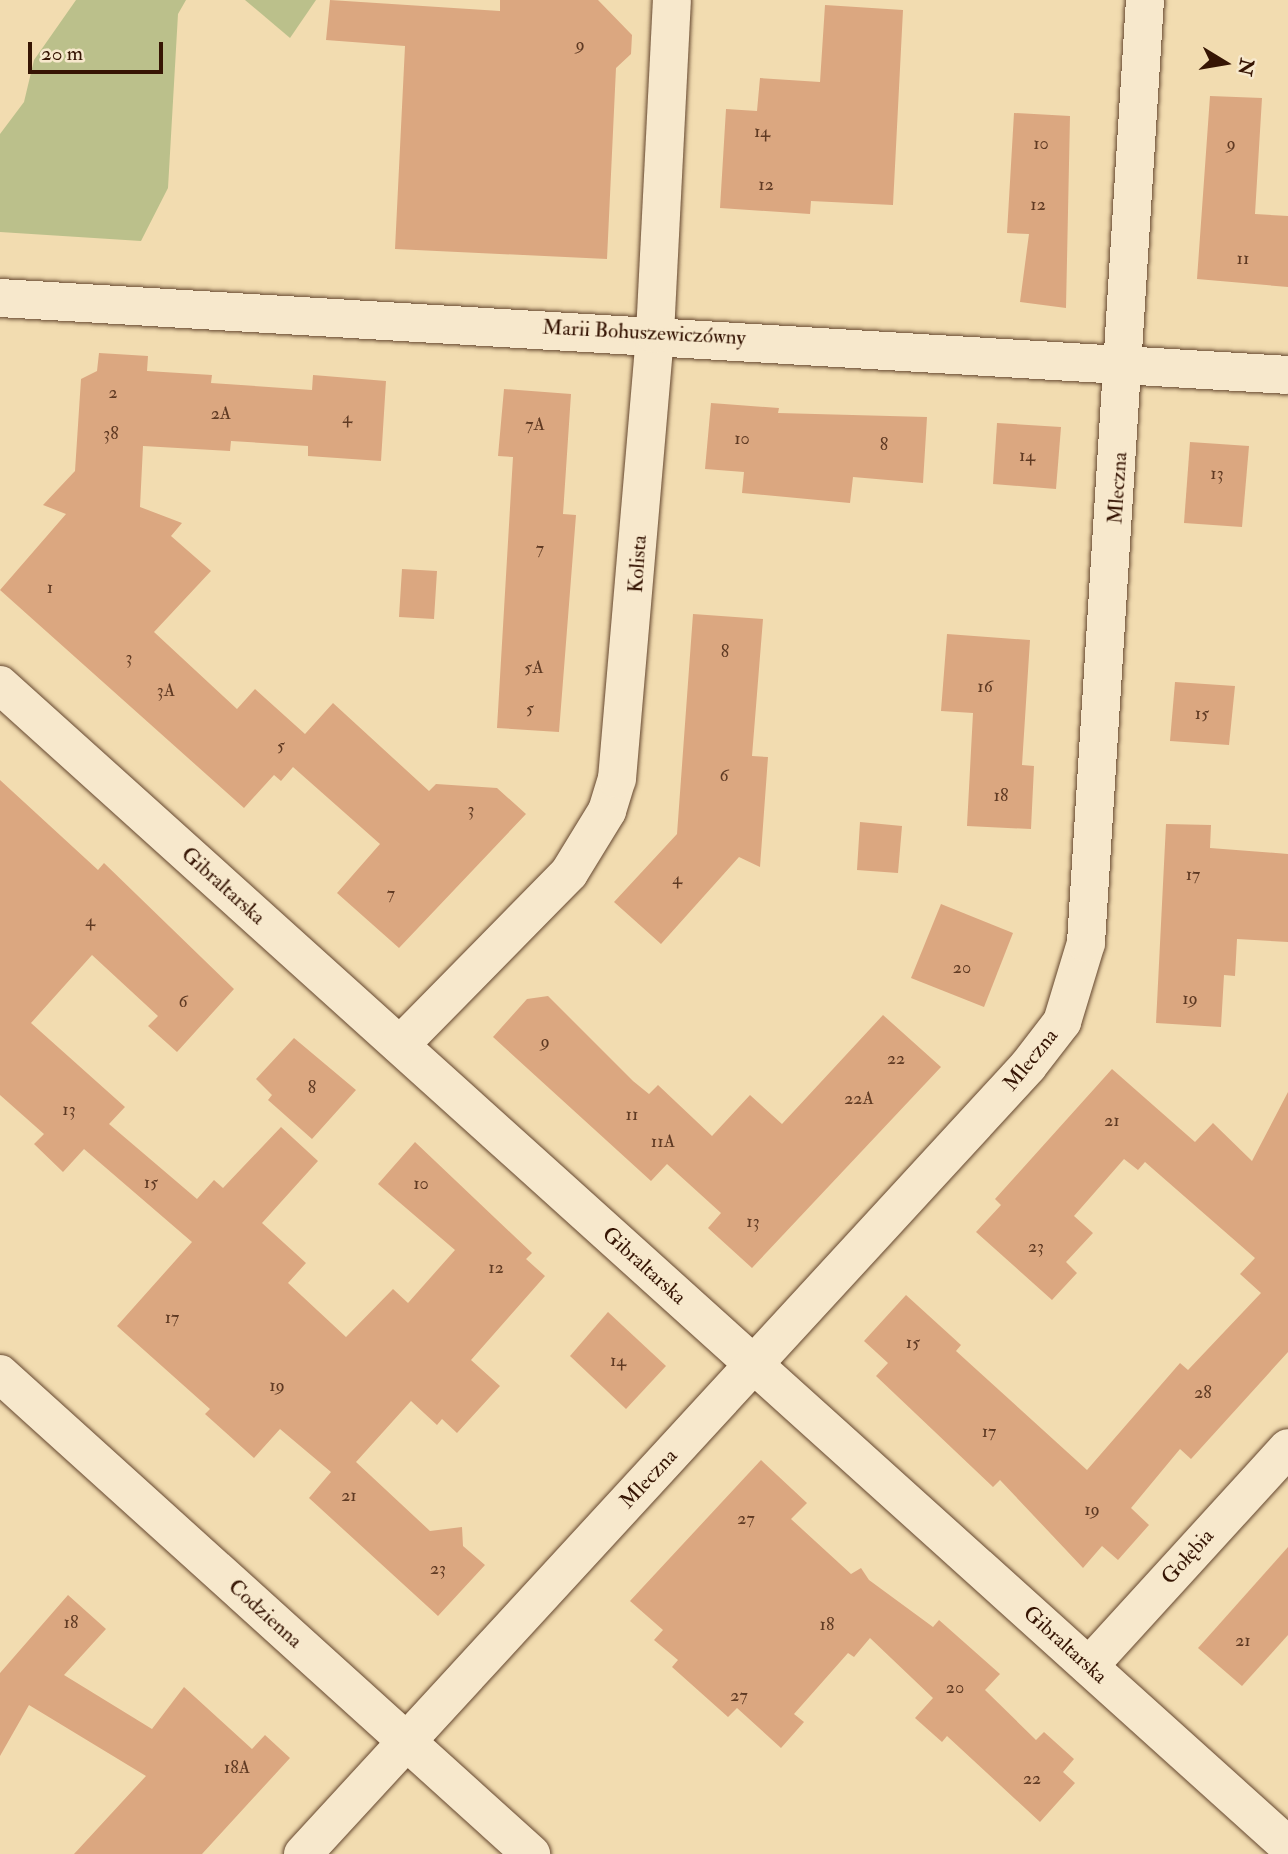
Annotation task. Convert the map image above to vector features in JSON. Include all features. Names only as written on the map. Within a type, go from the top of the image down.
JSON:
[{"type":"street","name":"Kolista","points":[[400,1045],[569,873],[607,811],[624,751],[655,334],[672,0]]},
{"type":"street","name":"Mleczna","points":[[303,1854],[1028,1066],[1062,1021],[1079,981],[1126,363],[1145,0]]},
{"type":"street","name":"Marii Bohuszewiczówny","points":[[0,298],[655,334],[1288,375]]},
{"type":"street","name":"Gibraltarska","points":[[0,685],[1288,1846]]},
{"type":"street","name":"Codzienna","points":[[0,1374],[531,1854]]},
{"type":"street","name":"Gołębia","points":[[1089,1666],[1288,1448]]},
{"type":"green space","points":[[76,0],[186,0],[178,14],[168,188],[141,241],[0,232],[0,134],[24,102],[34,60]]},
{"type":"green space","points":[[245,0],[316,0],[290,38]]},
{"type":"building","points":[[330,0],[500,11],[500,0],[598,0],[632,35],[631,54],[616,68],[607,259],[395,249],[405,46],[326,40]]},
{"type":"building","points":[[825,5],[903,10],[893,205],[811,201],[810,214],[720,208],[726,109],[757,111],[760,78],[820,82]]},
{"type":"building","points":[[1210,96],[1262,98],[1255,214],[1288,216],[1288,287],[1197,279]]},
{"type":"building","points":[[1014,113],[1070,116],[1066,308],[1020,302],[1029,234],[1007,233]]},
{"type":"building","points":[[99,353],[148,356],[147,371],[212,375],[211,383],[312,390],[313,375],[386,381],[381,461],[308,456],[308,446],[231,441],[230,451],[143,446],[140,507],[182,523],[171,536],[211,571],[154,632],[237,709],[255,689],[305,734],[333,703],[429,791],[436,784],[497,788],[526,814],[399,948],[337,893],[380,844],[293,767],[281,781],[274,775],[244,808],[0,590],[66,514],[43,505],[75,471],[81,379],[97,371]]},
{"type":"building","points":[[504,389],[571,394],[563,514],[576,515],[559,732],[497,728],[513,457],[498,456]]},
{"type":"building","points":[[711,403],[779,408],[778,413],[927,417],[923,483],[853,477],[850,503],[742,493],[744,472],[705,469]]},
{"type":"building","points":[[997,423],[1061,427],[1056,489],[993,484]]},
{"type":"building","points":[[1190,442],[1249,446],[1242,527],[1184,523]]},
{"type":"building","points":[[402,569],[437,571],[434,619],[399,617]]},
{"type":"building","points":[[693,614],[763,619],[752,756],[768,757],[760,867],[739,857],[661,944],[614,902],[677,834]]},
{"type":"building","points":[[947,634],[1030,640],[1022,765],[1034,766],[1031,829],[967,826],[973,713],[941,711]]},
{"type":"building","points":[[1175,682],[1235,686],[1229,745],[1170,741]]},
{"type":"building","points":[[0,780],[98,870],[104,863],[234,989],[177,1052],[148,1026],[158,1016],[92,955],[31,1023],[125,1107],[109,1124],[197,1199],[214,1180],[223,1188],[281,1127],[318,1161],[262,1223],[306,1263],[288,1283],[346,1337],[393,1289],[408,1303],[455,1250],[378,1184],[415,1142],[532,1253],[526,1259],[545,1276],[471,1360],[500,1386],[457,1433],[442,1419],[437,1425],[411,1401],[356,1462],[430,1531],[462,1527],[463,1546],[485,1565],[438,1616],[309,1498],[331,1472],[280,1429],[254,1458],[205,1414],[210,1409],[117,1326],[192,1242],[84,1149],[63,1172],[34,1144],[44,1134],[0,1095]]},
{"type":"building","points":[[860,822],[902,826],[898,873],[857,870]]},
{"type":"building","points":[[1166,824],[1211,825],[1210,848],[1288,854],[1288,942],[1237,939],[1235,976],[1224,975],[1221,1027],[1156,1023]]},
{"type":"building","points":[[941,904],[1013,933],[984,1007],[911,978]]},
{"type":"building","points":[[548,996],[633,1081],[649,1094],[658,1085],[712,1136],[750,1095],[782,1124],[883,1015],[941,1067],[752,1268],[708,1228],[721,1213],[667,1164],[651,1181],[493,1037],[527,999]]},
{"type":"building","points":[[294,1038],[356,1090],[312,1139],[268,1100],[272,1095],[256,1079]]},
{"type":"building","points":[[1112,1069],[1195,1142],[1213,1123],[1252,1161],[1288,1092],[1288,1352],[1191,1459],[1180,1449],[1131,1508],[1149,1525],[1118,1560],[1102,1546],[1083,1568],[1000,1480],[993,1487],[876,1376],[888,1363],[864,1341],[906,1295],[961,1345],[956,1351],[1087,1470],[1180,1363],[1188,1370],[1261,1293],[1240,1274],[1255,1258],[1145,1162],[1138,1170],[1124,1159],[1074,1216],[1093,1233],[1066,1262],[1077,1273],[1052,1300],[976,1232],[1001,1205],[995,1199]]},
{"type":"building","points":[[608,1312],[666,1366],[626,1409],[570,1356]]},
{"type":"building","points":[[761,1460],[807,1503],[791,1519],[851,1574],[861,1568],[869,1580],[933,1627],[939,1620],[1000,1674],[985,1690],[1036,1740],[1044,1732],[1074,1759],[1063,1772],[1075,1783],[1040,1822],[947,1736],[942,1742],[915,1718],[933,1698],[870,1638],[854,1657],[848,1653],[794,1714],[804,1722],[781,1748],[737,1708],[728,1717],[672,1667],[678,1660],[654,1640],[663,1630],[630,1601]]},
{"type":"building","points":[[1288,1547],[1288,1635],[1242,1686],[1198,1648]]},
{"type":"building","points":[[68,1595],[106,1629],[64,1675],[152,1729],[184,1687],[252,1749],[265,1735],[290,1758],[202,1854],[74,1854],[146,1776],[29,1705],[0,1756],[0,1673]]}]
